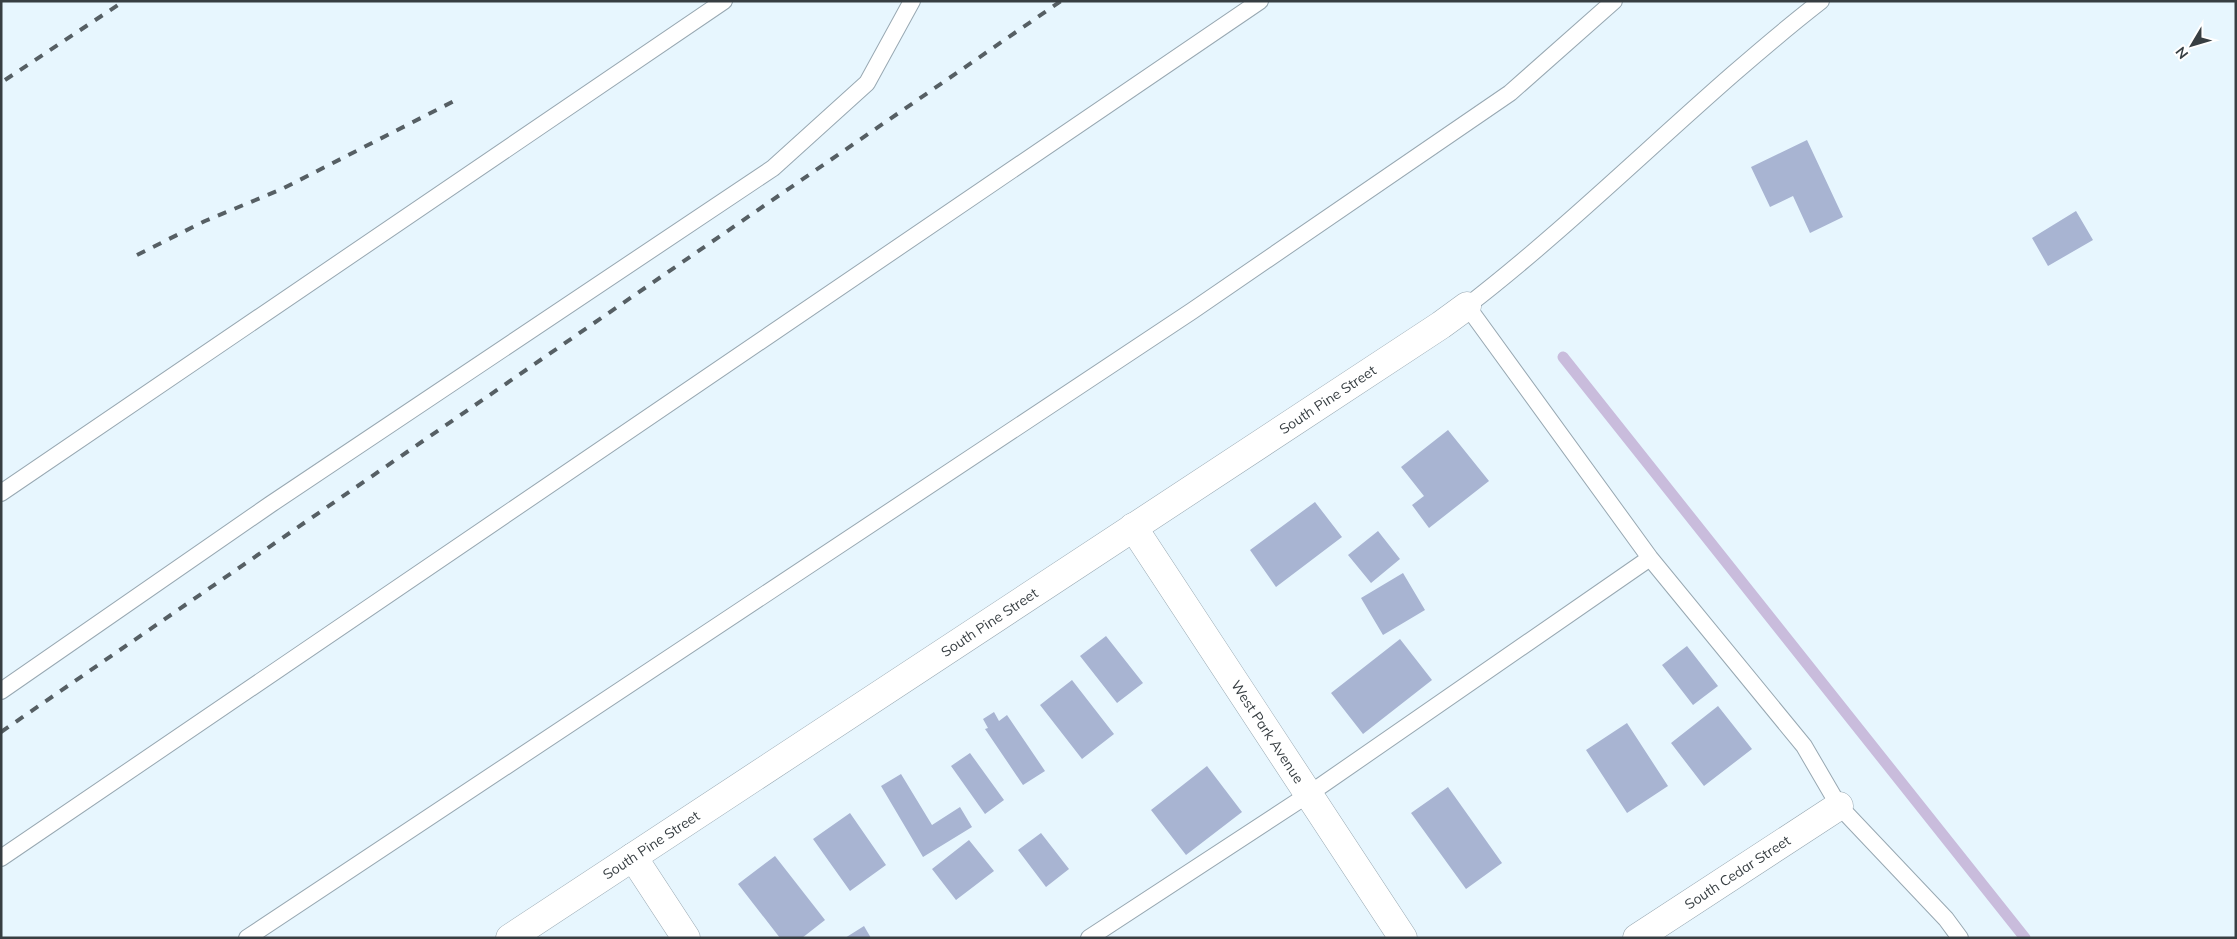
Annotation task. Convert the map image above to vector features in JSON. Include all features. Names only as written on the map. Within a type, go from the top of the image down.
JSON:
[{"type":"street","name":"South Pine Street","points":[[510,938],[1441,325],[1467,306]]},
{"type":"street","name":"West Park Avenue","points":[[1133,527],[1403,938]]},
{"type":"street","name":"South Cedar Street","points":[[1637,938],[1839,806]]},
{"type":"street","points":[[633,858],[686,938]]},
{"type":"lane","points":[[1,493],[724,1]]},
{"type":"lane","points":[[1,691],[271,504],[772,168],[867,83],[912,1]]},
{"type":"lane","points":[[1,858],[1260,1]]},
{"type":"lane","points":[[247,938],[1208,300],[1510,93],[1614,1]]},
{"type":"lane","points":[[1821,1],[1714,89],[1586,207],[1507,275],[1467,306],[1650,558],[1804,746],[1839,806],[1946,919],[1960,938]]},
{"type":"lane","points":[[1089,938],[1309,794],[1650,558]]},
{"type":"building","points":[[1807,140],[1843,217],[1810,233],[1793,196],[1770,207],[1751,167]]},
{"type":"building","points":[[2076,211],[2093,240],[2048,266],[2032,238]]},
{"type":"building","points":[[1448,430],[1489,481],[1429,528],[1412,505],[1424,496],[1401,467]]},
{"type":"building","points":[[1315,502],[1342,537],[1276,587],[1250,550]]},
{"type":"building","points":[[1378,531],[1400,559],[1371,583],[1348,555]]},
{"type":"building","points":[[1403,573],[1425,610],[1383,635],[1361,598]]},
{"type":"building","points":[[1106,636],[1143,683],[1117,703],[1080,656]]},
{"type":"building","points":[[1400,639],[1432,680],[1363,734],[1331,693]]},
{"type":"building","points":[[1687,646],[1718,686],[1693,705],[1662,665]]},
{"type":"building","points":[[1072,680],[1114,734],[1082,759],[1040,705]]},
{"type":"building","points":[[1718,706],[1752,749],[1704,786],[1671,743]]},
{"type":"building","points":[[994,712],[999,721],[1007,715],[1045,771],[1023,785],[985,729],[988,728],[983,719]]},
{"type":"building","points":[[1627,723],[1668,786],[1627,813],[1586,750]]},
{"type":"building","points":[[970,753],[1004,800],[985,814],[951,766]]},
{"type":"building","points":[[1207,766],[1242,812],[1186,855],[1151,810]]},
{"type":"building","points":[[901,774],[932,825],[960,807],[972,827],[923,857],[881,786]]},
{"type":"building","points":[[1448,787],[1502,863],[1466,889],[1411,813]]},
{"type":"building","points":[[850,813],[886,865],[850,891],[813,839]]},
{"type":"building","points":[[1041,833],[1069,869],[1046,887],[1018,850]]},
{"type":"building","points":[[969,840],[994,871],[956,900],[932,869]]},
{"type":"building","points":[[775,856],[825,920],[802,938],[780,938],[738,884]]},
{"type":"building","points":[[864,926],[871,938],[845,938]]},
{"type":"waterway","points":[[1563,357],[2025,938]]},
{"type":"railway","points":[[5,80],[124,1]]},
{"type":"railway","points":[[1,732],[1061,1]]},
{"type":"railway","points":[[137,255],[205,221],[282,189],[456,100]]}]
